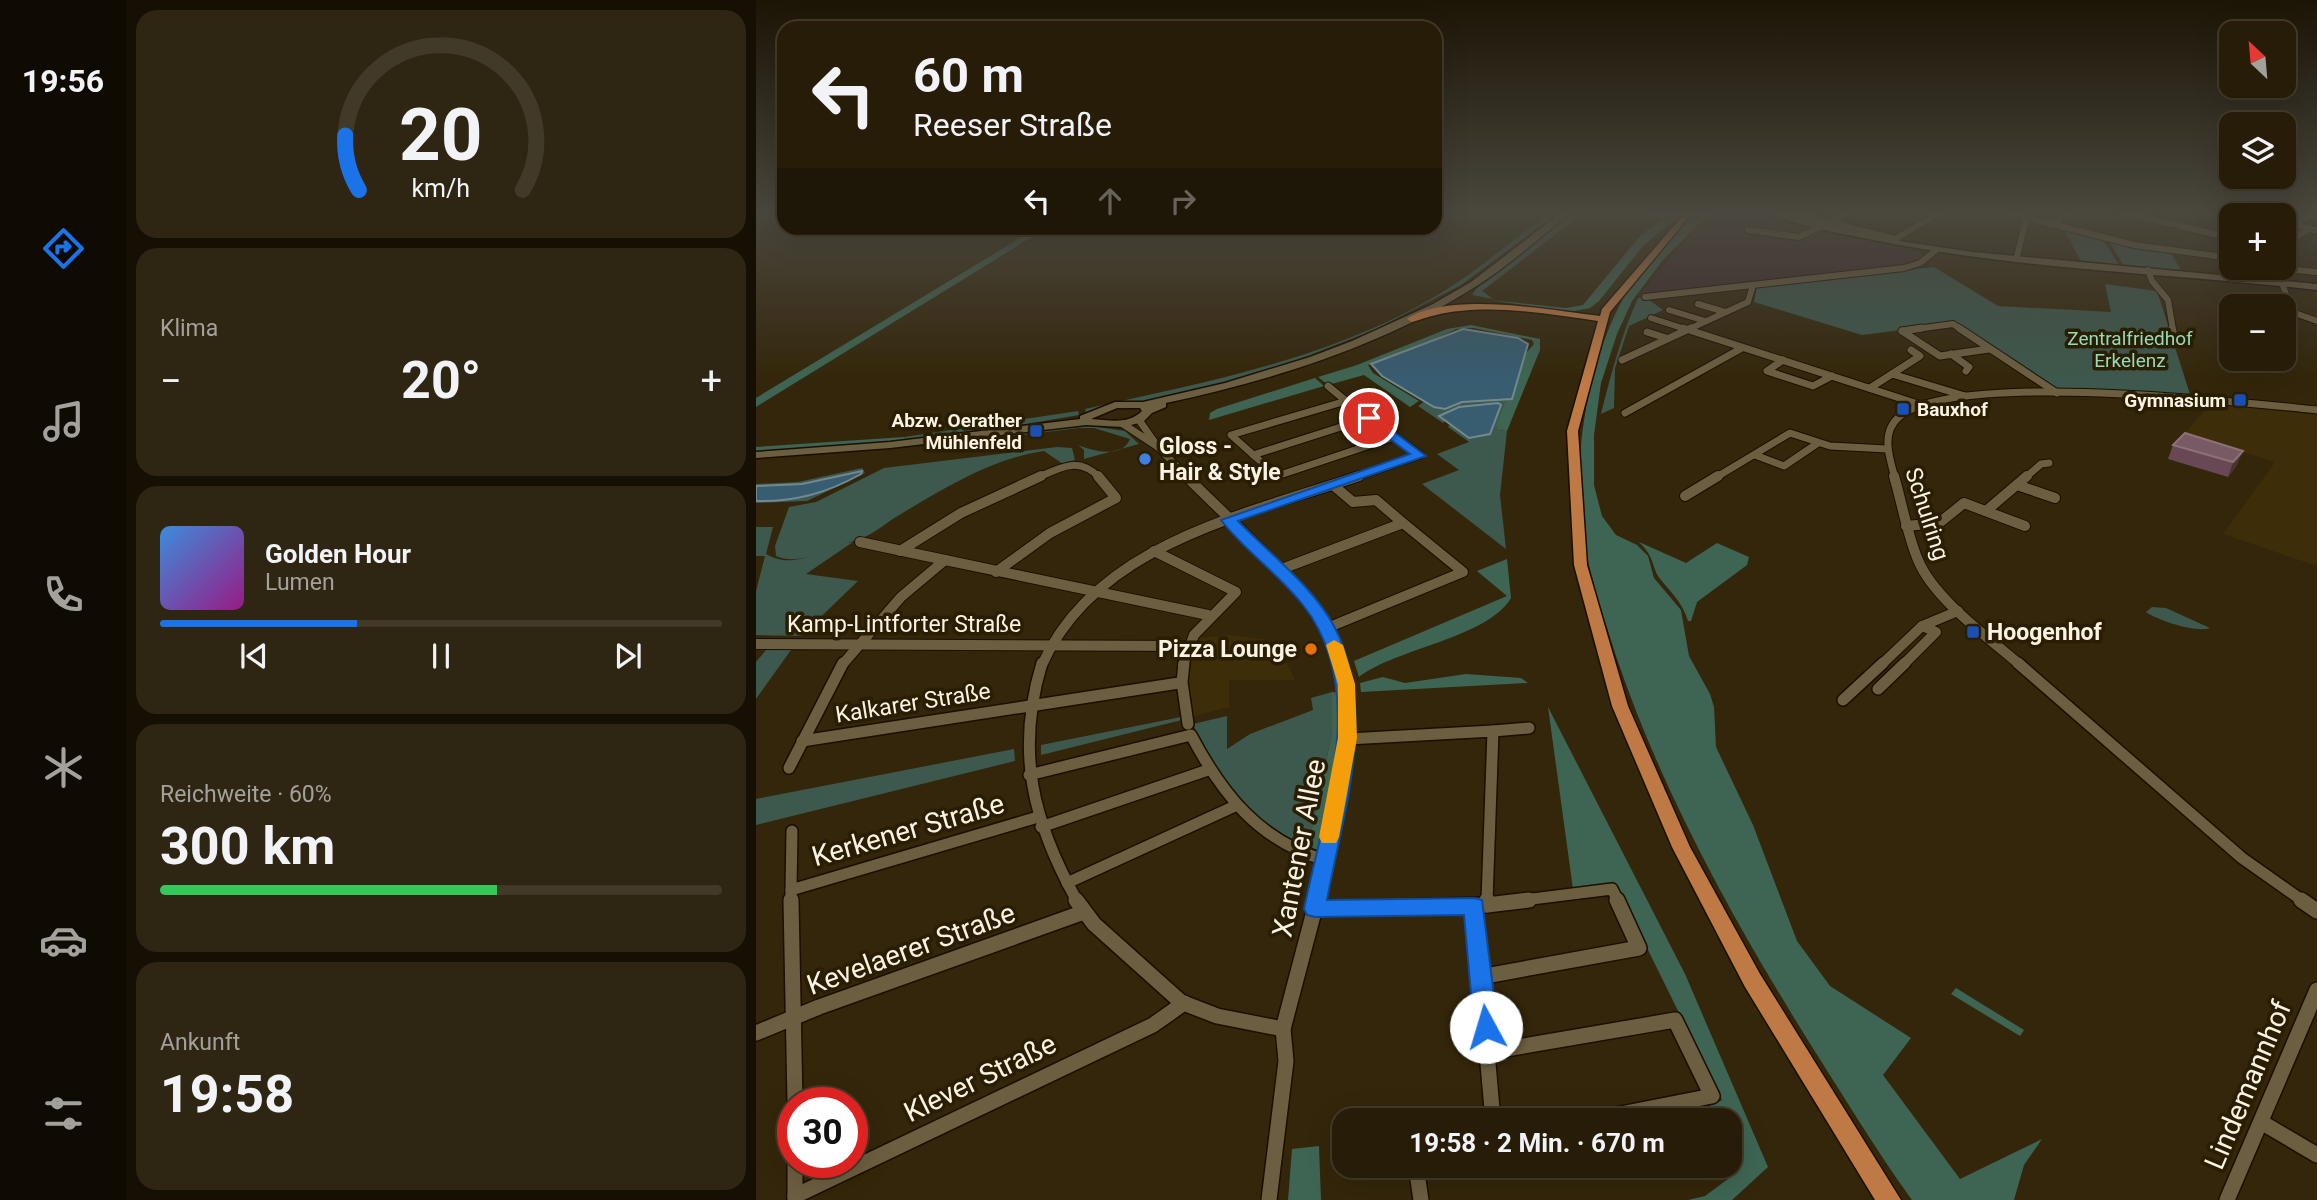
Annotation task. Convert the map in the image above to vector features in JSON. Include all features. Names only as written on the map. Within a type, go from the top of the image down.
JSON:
[{"type":"main road","points":[[1412,319],[1497,268]]},
{"type":"main road","points":[[1632,268],[1600,321],[1575,401],[1569,471],[1573,527],[1584,586],[1630,730],[1702,888],[1807,1075],[1889,1200]]},
{"type":"main road","points":[[2125,268],[2317,287]]},
{"type":"main road","points":[[1452,297],[1486,306]]},
{"type":"main road","points":[[1452,297],[1600,321]]},
{"type":"main road","points":[[1568,315],[1592,310],[1610,302]]},
{"type":"main road","points":[[1100,417],[1115,405],[1145,408],[1330,352],[1412,319],[1454,306],[1507,307]]},
{"type":"main road","points":[[1545,313],[1600,321]]},
{"type":"main road","points":[[756,455],[890,445],[1100,417],[1124,424],[1139,420],[1145,408]]},
{"type":"street","points":[[1645,297],[1905,268]]},
{"type":"street","points":[[2147,270],[2152,285],[2162,292],[2168,303],[2173,331]]},
{"type":"street","points":[[2296,270],[2317,272]]},
{"type":"street","points":[[2283,282],[2291,312],[2317,321]]},
{"type":"street","points":[[1622,360],[1748,302],[1753,285]]},
{"type":"street","points":[[1698,304],[1725,312]]},
{"type":"street","points":[[1669,310],[1705,321]]},
{"type":"street","points":[[1651,318],[1921,405]]},
{"type":"street","points":[[1989,349],[1940,356],[1902,331],[1953,324],[2057,394]]},
{"type":"street","points":[[1647,332],[1666,338]]},
{"type":"street","points":[[1625,413],[1742,348]]},
{"type":"street","points":[[1870,388],[1920,356],[1911,350]]},
{"type":"street","points":[[1951,354],[1969,367],[1966,371]]},
{"type":"street","points":[[1783,360],[1767,370],[1813,386],[1832,376]]},
{"type":"street","points":[[1892,374],[1968,397]]},
{"type":"street","points":[[1283,1029],[1229,1018],[1184,1003],[1155,984],[1084,912],[1067,883],[1039,822],[1029,775],[1026,736],[1029,705],[1039,669],[1070,617],[1096,591],[1154,551],[1229,520],[1420,456],[1328,386]]},
{"type":"street","name":"Schulring","points":[[2317,410],[2211,399],[2057,394],[1968,397],[1921,405],[1898,417],[1889,432],[1887,449],[1906,526],[1926,574],[1958,611],[2242,858],[2317,911]]},
{"type":"street","points":[[1346,401],[1231,435],[1276,476],[1394,437]]},
{"type":"street","points":[[1253,455],[1369,418]]},
{"type":"street","name":"Xantener Allee","points":[[1139,420],[1158,447],[1308,601],[1327,628],[1346,684],[1348,738],[1315,909],[1293,1000],[1283,1029],[1286,1060],[1269,1200]]},
{"type":"street","name":"Xantener Allee","points":[[1124,424],[1158,447]]},
{"type":"street","points":[[1685,496],[1790,433],[1818,443],[1887,449]]},
{"type":"street","points":[[1755,455],[1784,466],[1818,443]]},
{"type":"street","points":[[900,551],[961,513],[1067,464],[1078,461],[1090,466],[1116,498],[1050,533],[996,572]]},
{"type":"street","points":[[1986,511],[2041,464],[2049,463]]},
{"type":"street","points":[[1327,628],[1463,572],[1376,500],[1353,502],[1333,485]]},
{"type":"street","points":[[2017,485],[2055,498]]},
{"type":"street","points":[[1906,526],[1939,523],[1964,503],[2025,526]]},
{"type":"street","points":[[1279,570],[1403,523]]},
{"type":"street","points":[[860,542],[1208,615]]},
{"type":"street","points":[[1154,551],[1236,593],[1208,615],[1188,646],[1180,684],[1188,724]]},
{"type":"street","name":"Kalkarer Straße","points":[[789,768],[844,663],[901,597],[945,560]]},
{"type":"street","points":[[1843,700],[1922,626],[1958,611]]},
{"type":"street","points":[[1878,689],[1936,632],[1922,626]]},
{"type":"street","name":"Kamp-Lintforter Straße","points":[[756,643],[1188,646]]},
{"type":"street","name":"Kalkarer Straße","points":[[802,741],[1180,684]]},
{"type":"street","points":[[1348,738],[1530,728]]},
{"type":"street","points":[[1492,1108],[1480,977],[1480,906],[1493,731]]},
{"type":"street","points":[[1029,775],[1191,735],[1208,770],[1235,806],[1278,842],[1300,855],[1325,860]]},
{"type":"street","name":"Kerkener Straße","points":[[791,890],[1039,822],[1208,770]]},
{"type":"street","points":[[1067,883],[1235,806]]},
{"type":"street","name":"Kerkener Straße","points":[[792,831],[791,890],[796,1017]]},
{"type":"street","points":[[1315,909],[1480,906],[1612,889],[1639,948],[1480,977]]},
{"type":"street","name":"Kevelaerer Straße","points":[[756,1033],[1084,912]]},
{"type":"street","name":"Lindemannhof","points":[[2227,1200],[2317,990]]},
{"type":"street","name":"Klever Straße","points":[[795,1178],[795,1198],[1153,1025],[1184,1003]]},
{"type":"street","points":[[795,1087],[796,1017]]},
{"type":"street","points":[[1489,1052],[1675,1020],[1712,1096],[1651,1108]]},
{"type":"street","points":[[2261,1122],[2317,1155]]},
{"type":"street","points":[[1418,1178],[1421,1200]]},
{"type":"shaded area","points":[[1662,268],[1888,268],[1638,297]]},
{"type":"shaded area","points":[[2211,403],[2317,415],[2317,566],[2223,534],[2275,462],[2184,434]]},
{"type":"shaded area","points":[[1230,635],[1264,639],[1280,664],[1287,663],[1295,680],[1229,680],[1229,707],[1191,717],[1188,668],[1198,638]]},
{"type":"green space","points":[[971,268],[982,268],[756,407],[756,398]]},
{"type":"green space","points":[[1484,268],[1461,285],[1376,329],[1293,362],[1150,403],[1115,404],[1087,416],[1085,409],[1177,389],[1315,351],[1403,314],[1472,272]]},
{"type":"green space","points":[[1503,268],[1512,268],[1482,291],[1493,299],[1472,295]]},
{"type":"green space","points":[[1614,268],[1625,268],[1599,301],[1590,308],[1569,312],[1491,300],[1566,308],[1583,305]]},
{"type":"green space","points":[[1642,268],[1657,268],[1632,301],[1617,334],[1601,383],[1594,435],[1594,485],[1602,516],[1616,535],[1637,545],[1648,556],[1654,578],[1681,610],[1689,656],[1710,694],[1714,707],[1716,747],[1753,825],[1797,941],[1830,986],[1911,1038],[1883,1075],[1960,1179],[2042,1139],[2024,1165],[2014,1200],[1912,1200],[1872,1142],[1753,949],[1677,806],[1634,707],[1601,608],[1584,543],[1579,479],[1583,430],[1598,359],[1613,319]]},
{"type":"green space","name":"Zentralfriedhof Erkelenz","points":[[1936,268],[1998,306],[2111,312],[2105,284],[2157,291],[2190,394],[2058,389],[1956,323],[1862,335],[1754,302],[1757,287]]},
{"type":"green space","points":[[1645,297],[1663,310],[1629,326],[1615,368],[1614,408],[1601,414],[1626,327],[1638,298]]},
{"type":"green space","points":[[1471,325],[1540,339],[1540,350],[1507,431],[1499,430],[1496,425],[1506,401],[1512,399],[1523,356],[1534,344],[1532,340],[1473,328],[1457,329],[1368,365],[1373,373],[1419,401],[1410,407],[1364,375],[1328,385],[1318,377],[1357,365],[1447,329]]},
{"type":"green space","points":[[1315,378],[1324,386],[1209,420],[1210,413],[1217,409]]},
{"type":"green space","points":[[1512,399],[1499,430],[1507,431],[1500,495],[1506,549],[1422,484],[1459,470],[1437,454],[1469,442],[1448,427],[1450,424],[1469,438],[1498,403],[1459,407],[1440,416],[1446,420],[1443,423],[1418,406],[1425,401],[1445,409],[1462,402]]},
{"type":"green space","points":[[1078,411],[1079,415],[974,433],[905,440],[904,437]]},
{"type":"green space","points":[[1083,425],[1125,431],[1139,444],[1121,449],[1130,439],[1094,428],[1079,428],[942,445],[954,441]]},
{"type":"green space","points":[[904,437],[905,440],[756,451],[756,447]]},
{"type":"green space","points":[[1078,445],[1099,451],[1112,451],[1084,459],[1084,450]]},
{"type":"green space","points":[[1057,447],[1072,448],[1075,460],[1063,464],[1044,451],[1007,460],[952,484],[864,537],[807,557],[786,559],[776,556],[775,546],[789,507],[816,502],[884,468]]},
{"type":"green space","points":[[862,468],[865,473],[807,501],[756,503],[756,484],[798,482]]},
{"type":"green space","points":[[756,527],[773,527],[766,554],[777,559],[799,559],[853,542],[806,574],[858,581],[801,636],[756,635],[756,591],[765,556],[756,556]]},
{"type":"green space","points":[[1639,542],[1686,563],[1717,543],[1749,557],[1747,565],[1697,602],[1691,621],[1688,621],[1680,604],[1658,576],[1648,553]]},
{"type":"green space","points":[[1507,559],[1511,598],[1499,612],[1462,633],[1395,658],[1359,677],[1354,661],[1507,596],[1477,571]]},
{"type":"green space","points":[[2152,607],[2166,608],[2210,628],[2187,628],[2168,622],[2146,612]]},
{"type":"green space","points":[[766,650],[791,650],[756,699],[756,662]]},
{"type":"green space","points":[[1466,674],[1521,678],[1528,683],[1361,692],[1360,683],[1383,677],[1405,683]]},
{"type":"green space","points":[[1332,692],[1332,733],[1308,847],[1269,829],[1237,800],[1211,763],[1193,724],[1227,716],[1227,749],[1250,734],[1313,710],[1311,698]]},
{"type":"green space","points":[[1332,692],[1341,693],[1342,730],[1319,850],[1308,847],[1332,733]]},
{"type":"green space","points":[[1548,707],[1685,974],[1768,1167],[1732,1200],[1688,1200],[1705,1196],[1729,1178],[1742,1178],[1742,1108],[1707,1108],[1722,1100],[1615,883],[1573,889]]},
{"type":"green space","points":[[1181,717],[1182,720],[1041,755],[1041,745]]},
{"type":"green space","points":[[1014,749],[1015,761],[756,825],[756,799]]},
{"type":"green space","points":[[1956,988],[2024,1030],[2020,1036],[1951,994]]},
{"type":"green space","points":[[1319,1146],[1321,1200],[1288,1200],[1292,1149]]},
{"type":"water","points":[[1463,329],[1518,338],[1528,344],[1512,399],[1462,402],[1445,409],[1434,407],[1382,376],[1371,364]]},
{"type":"water","points":[[1498,403],[1501,405],[1490,434],[1469,438],[1439,416],[1459,407]]},
{"type":"water","points":[[862,471],[848,481],[810,495],[756,501],[756,486],[802,484]]},
{"type":"building","points":[[2185,433],[2243,451],[2233,462],[2173,445]]},
{"type":"slow traffic","points":[[1329,837],[1348,738],[1346,684],[1334,645]]},
{"type":"place","name":"Gymnasium","points":[[2240,400]]},
{"type":"place","name":"Bauxhof","points":[[1903,409]]},
{"type":"place","name":"Abzw. Oerather Mühlenfeld","points":[[1036,431]]},
{"type":"place","name":"Gloss - Hair & Style","points":[[1145,459]]},
{"type":"place","name":"Hoogenhof","points":[[1973,632]]},
{"type":"place","name":"Pizza Lounge","points":[[1311,649]]},
{"type":"route","points":[[1369,418],[1420,456],[1229,520],[1308,601],[1327,628],[1339,655],[1346,684],[1348,738],[1315,909],[1474,906],[1486,1027]]}]
